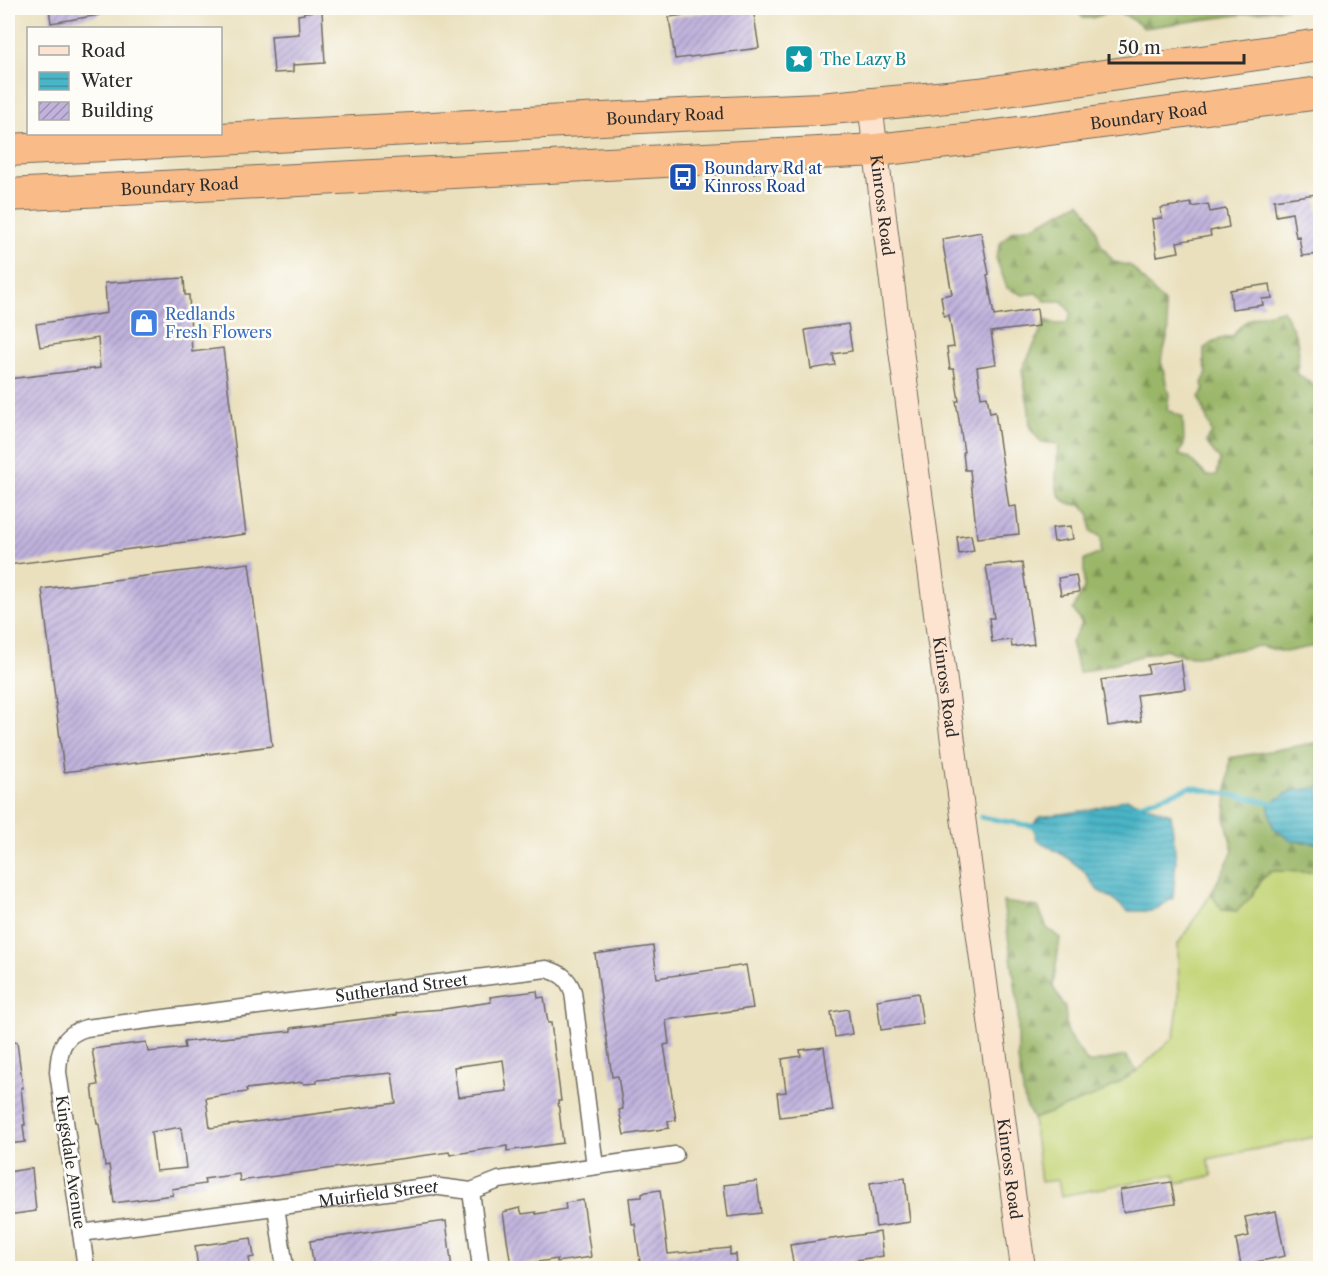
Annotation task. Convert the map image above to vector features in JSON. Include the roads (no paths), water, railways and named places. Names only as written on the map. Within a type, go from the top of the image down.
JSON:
[{"type":"highway","name":"Boundary Road","points":[[8,150],[820,109],[979,94],[1320,45]]},
{"type":"highway","name":"Boundary Road","points":[[8,195],[876,150],[1320,93]]},
{"type":"street","name":"Kinross Road","points":[[870,104],[1021,1265]]},
{"type":"street","name":"Sutherland Street","points":[[59,1054],[64,1042],[74,1032],[86,1028],[546,969],[559,972],[569,982],[573,992],[595,1166]]},
{"type":"street","name":"Kingsdale Avenue","points":[[59,1054],[58,1072],[86,1269]]},
{"type":"street","name":"Muirfield Street","points":[[81,1233],[432,1186],[471,1191],[499,1180],[675,1155]]},
{"type":"street","points":[[471,1191],[481,1269]]},
{"type":"street","points":[[276,1207],[285,1269]]},
{"type":"water","points":[[1320,787],[1320,843],[1291,841],[1273,827],[1268,804],[1292,791]]},
{"type":"water","points":[[1127,799],[1171,814],[1176,860],[1173,898],[1153,911],[1127,911],[1112,898],[1098,891],[1083,870],[1037,840],[1033,825],[1040,817],[1089,810]]},
{"type":"waterway","points":[[1134,806],[1191,787],[1273,803]]},
{"type":"waterway","points":[[981,817],[1038,827]]},
{"type":"place","name":"The Lazy B","points":[[799,59]]},
{"type":"place","name":"Boundary Rd at Kinross Road","points":[[683,177]]},
{"type":"place","name":"Redlands Fresh Flowers","points":[[144,323]]}]
